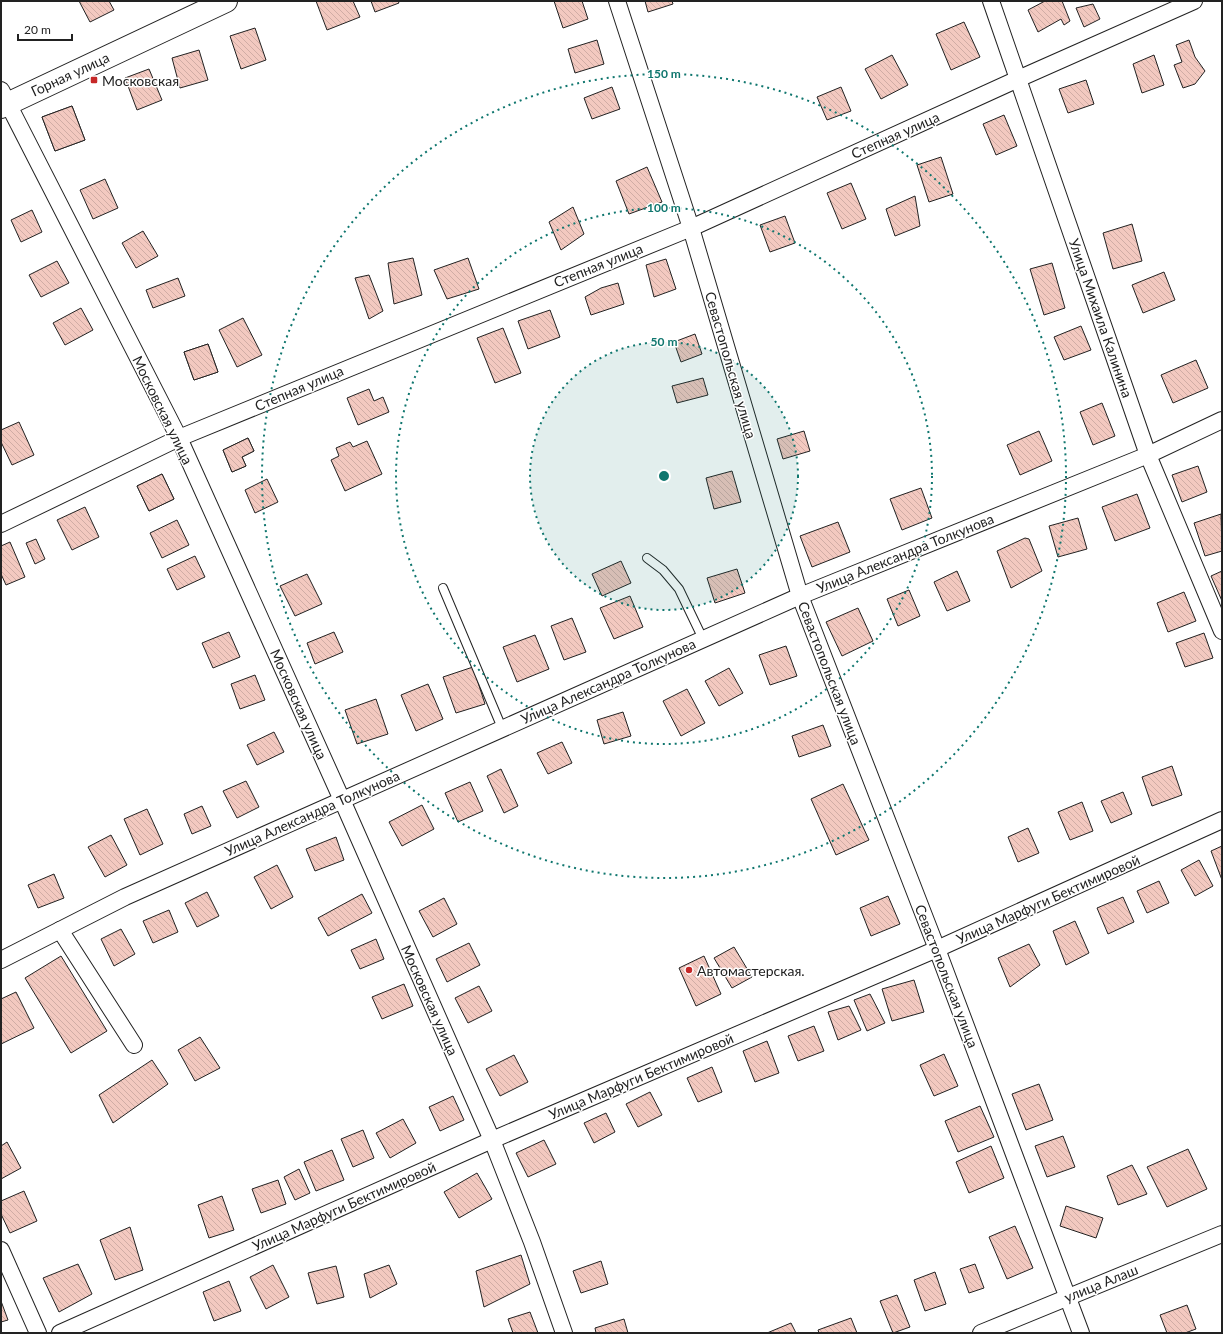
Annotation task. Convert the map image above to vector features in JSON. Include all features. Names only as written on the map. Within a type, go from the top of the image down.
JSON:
[{"type":"street","name":"Горная улица","points":[[3,100],[226,1]]},
{"type":"street","name":"Севастопольская улица","points":[[617,1],[691,228],[800,596],[937,949],[1081,1333]]},
{"type":"street","name":"Улица Михаила Калинина","points":[[991,1],[1148,454],[1222,631]]},
{"type":"street","name":"Степная улица","points":[[1,524],[179,438],[691,228],[1018,79],[1194,1]]},
{"type":"street","name":"Московская улица","points":[[3,100],[179,438],[342,800],[492,1140],[532,1242],[564,1333]]},
{"type":"street","name":"Улица Александра Толкунова","points":[[1,960],[125,897],[800,596],[1148,454],[1222,420]]},
{"type":"street","name":"Улица Марфуги Бектимировой","points":[[60,1333],[492,1140],[937,949],[1222,820]]},
{"type":"street","points":[[60,930],[134,1045]]},
{"type":"street","name":"улица Алаш","points":[[981,1333],[1222,1234]]},
{"type":"street","points":[[1,1250],[38,1333]]},
{"type":"lane","points":[[647,558],[663,570],[679,589],[703,639]]},
{"type":"lane","points":[[443,588],[502,728]]},
{"type":"building","points":[[79,1],[109,1],[114,10],[90,22]]},
{"type":"building","points":[[316,1],[353,1],[360,17],[327,30]]},
{"type":"building","points":[[371,1],[398,1],[399,3],[375,12]]},
{"type":"building","points":[[554,1],[582,1],[588,19],[563,28]]},
{"type":"building","points":[[645,1],[672,1],[673,4],[648,12]]},
{"type":"building","points":[[1045,1],[1062,1],[1070,21],[1064,25],[1061,19],[1038,32],[1028,10]]},
{"type":"building","points":[[1093,4],[1100,19],[1084,27],[1076,8]]},
{"type":"building","points":[[964,22],[980,57],[951,70],[936,34]]},
{"type":"building","points":[[255,28],[266,60],[241,69],[230,36]]},
{"type":"building","points":[[597,40],[604,64],[575,73],[568,49]]},
{"type":"building","points":[[1189,40],[1195,57],[1205,71],[1195,84],[1183,88],[1174,65],[1182,62],[1176,45]]},
{"type":"building","points":[[199,50],[208,80],[180,88],[172,58]]},
{"type":"building","points":[[892,55],[908,85],[881,99],[865,69]]},
{"type":"building","points":[[1154,55],[1164,85],[1142,93],[1133,64]]},
{"type":"building","points":[[149,69],[162,100],[137,110],[125,78]]},
{"type":"building","points":[[1086,80],[1094,104],[1068,113],[1059,89]]},
{"type":"building","points":[[612,87],[620,109],[592,119],[584,98]]},
{"type":"building","points":[[841,87],[851,111],[827,120],[817,97]]},
{"type":"building","points":[[72,106],[85,140],[55,151],[42,117]]},
{"type":"building","points":[[72,106],[85,140],[55,151],[42,117]]},
{"type":"building","points":[[1004,115],[1017,146],[996,155],[983,124]]},
{"type":"building","points":[[941,157],[953,194],[929,202],[917,165]]},
{"type":"building","points":[[647,167],[662,202],[629,214],[616,181]]},
{"type":"building","points":[[105,179],[118,208],[93,219],[80,190]]},
{"type":"building","points":[[851,183],[866,219],[842,229],[827,193]]},
{"type":"building","points":[[915,196],[920,226],[895,236],[886,209]]},
{"type":"building","points":[[573,207],[584,234],[561,250],[549,222]]},
{"type":"building","points":[[32,210],[42,232],[21,242],[11,220]]},
{"type":"building","points":[[785,216],[795,243],[770,252],[760,225]]},
{"type":"building","points":[[1132,224],[1142,261],[1113,269],[1103,233]]},
{"type":"building","points":[[143,231],[158,256],[136,268],[122,243]]},
{"type":"building","points":[[413,258],[422,295],[394,304],[388,263]]},
{"type":"building","points":[[468,258],[479,289],[447,299],[434,270]]},
{"type":"building","points":[[666,259],[676,289],[654,297],[646,265]]},
{"type":"building","points":[[57,261],[69,283],[41,297],[29,275]]},
{"type":"building","points":[[1052,263],[1065,308],[1044,315],[1030,269]]},
{"type":"building","points":[[1164,272],[1175,300],[1143,313],[1132,285]]},
{"type":"building","points":[[369,275],[383,311],[369,319],[355,278]]},
{"type":"building","points":[[178,278],[185,296],[153,308],[146,290]]},
{"type":"building","points":[[618,283],[624,304],[591,315],[585,297],[601,288]]},
{"type":"building","points":[[81,308],[93,330],[65,345],[53,323]]},
{"type":"building","points":[[550,310],[560,337],[528,349],[518,321]]},
{"type":"building","points":[[243,318],[262,355],[237,367],[219,330]]},
{"type":"building","points":[[1081,326],[1091,350],[1064,360],[1054,337]]},
{"type":"building","points":[[503,328],[521,373],[495,383],[477,338]]},
{"type":"building","points":[[695,334],[702,354],[681,362],[674,342]]},
{"type":"building","points":[[208,344],[218,372],[194,380],[184,352]]},
{"type":"building","points":[[208,344],[218,372],[194,380],[184,352]]},
{"type":"building","points":[[1196,360],[1208,388],[1173,403],[1161,375]]},
{"type":"building","points":[[703,378],[708,395],[677,403],[672,386]]},
{"type":"building","points":[[369,389],[374,401],[383,397],[389,412],[358,425],[347,398]]},
{"type":"building","points":[[1102,403],[1115,436],[1093,445],[1080,412]]},
{"type":"building","points":[[19,422],[34,455],[12,465],[1,442],[1,430]]},
{"type":"building","points":[[804,431],[810,451],[783,459],[777,439]]},
{"type":"building","points":[[1039,431],[1052,461],[1020,475],[1007,445]]},
{"type":"building","points":[[248,438],[254,451],[242,457],[246,466],[232,472],[223,450]]},
{"type":"building","points":[[248,438],[254,451],[242,457],[246,466],[232,472],[223,450]]},
{"type":"building","points":[[367,441],[382,474],[345,491],[331,460],[339,456],[336,448],[350,442],[353,447]]},
{"type":"building","points":[[1198,466],[1207,492],[1182,502],[1172,475]]},
{"type":"building","points":[[732,471],[741,502],[714,509],[706,478]]},
{"type":"building","points":[[162,474],[174,499],[149,511],[137,486]]},
{"type":"building","points":[[162,474],[174,499],[149,511],[137,486]]},
{"type":"building","points":[[267,479],[278,502],[255,513],[245,490]]},
{"type":"building","points":[[921,488],[932,518],[902,530],[890,499]]},
{"type":"building","points":[[1137,494],[1150,528],[1115,541],[1102,507]]},
{"type":"building","points":[[85,507],[99,537],[72,550],[57,520]]},
{"type":"building","points":[[1221,514],[1222,551],[1205,556],[1194,523]]},
{"type":"building","points":[[1078,518],[1087,549],[1058,557],[1049,526]]},
{"type":"building","points":[[177,520],[189,545],[162,558],[150,533]]},
{"type":"building","points":[[838,522],[850,552],[812,567],[800,536]]},
{"type":"building","points":[[1025,538],[1029,539],[1042,571],[1011,588],[997,551]]},
{"type":"building","points":[[36,539],[45,559],[35,564],[26,543]]},
{"type":"building","points":[[10,542],[25,577],[6,585],[1,574],[1,546]]},
{"type":"building","points":[[195,556],[205,577],[177,590],[167,569]]},
{"type":"building","points":[[621,561],[631,583],[602,596],[592,574]]},
{"type":"building","points":[[737,569],[745,593],[715,603],[707,578]]},
{"type":"building","points":[[957,571],[970,601],[947,611],[934,582]]},
{"type":"building","points":[[1222,571],[1222,601],[1211,576]]},
{"type":"building","points":[[307,574],[322,604],[295,616],[280,586]]},
{"type":"building","points":[[909,590],[920,616],[898,626],[887,599]]},
{"type":"building","points":[[1184,592],[1196,621],[1168,632],[1157,603]]},
{"type":"building","points":[[630,596],[643,627],[614,639],[600,608]]},
{"type":"building","points":[[858,608],[873,641],[842,656],[826,622]]},
{"type":"building","points":[[572,618],[586,652],[564,660],[551,626]]},
{"type":"building","points":[[229,632],[240,657],[213,668],[202,643]]},
{"type":"building","points":[[334,632],[343,652],[315,664],[307,643]]},
{"type":"building","points":[[1204,633],[1213,658],[1185,667],[1176,643]]},
{"type":"building","points":[[535,635],[549,669],[517,682],[503,647]]},
{"type":"building","points":[[786,646],[797,676],[770,685],[759,655]]},
{"type":"building","points":[[473,667],[485,704],[456,713],[443,677]]},
{"type":"building","points":[[729,668],[743,693],[719,706],[705,681]]},
{"type":"building","points":[[255,675],[265,700],[240,709],[231,684]]},
{"type":"building","points":[[428,684],[443,719],[416,731],[401,695]]},
{"type":"building","points":[[687,689],[705,723],[681,736],[663,701]]},
{"type":"building","points":[[376,699],[388,734],[357,744],[345,710]]},
{"type":"building","points":[[623,712],[631,736],[604,744],[597,720]]},
{"type":"building","points":[[823,725],[831,746],[799,757],[792,736]]},
{"type":"building","points":[[274,732],[284,752],[257,765],[247,745]]},
{"type":"building","points":[[562,742],[572,763],[548,774],[537,753]]},
{"type":"building","points":[[1172,766],[1182,795],[1152,806],[1142,777]]},
{"type":"building","points":[[501,769],[518,806],[504,813],[487,776]]},
{"type":"building","points":[[246,781],[259,807],[237,818],[223,791]]},
{"type":"building","points":[[470,782],[483,811],[458,822],[445,793]]},
{"type":"building","points":[[843,784],[869,840],[836,855],[811,799]]},
{"type":"building","points":[[1123,792],[1132,814],[1111,823],[1101,801]]},
{"type":"building","points":[[1082,802],[1093,831],[1070,840],[1058,812]]},
{"type":"building","points":[[422,805],[434,829],[402,846],[389,822]]},
{"type":"building","points":[[202,806],[211,826],[192,834],[184,814]]},
{"type":"building","points":[[147,809],[163,844],[140,855],[124,819]]},
{"type":"building","points":[[1028,828],[1039,853],[1018,862],[1008,837]]},
{"type":"building","points":[[111,835],[127,865],[105,877],[88,847]]},
{"type":"building","points":[[336,837],[344,860],[315,871],[306,849]]},
{"type":"building","points":[[1222,846],[1222,880],[1211,851]]},
{"type":"building","points":[[1199,860],[1213,886],[1195,896],[1181,870]]},
{"type":"building","points":[[277,865],[293,897],[271,909],[254,877]]},
{"type":"building","points":[[54,874],[64,898],[38,908],[28,885]]},
{"type":"building","points":[[1159,881],[1169,903],[1147,913],[1137,891]]},
{"type":"building","points":[[207,892],[219,916],[197,927],[185,903]]},
{"type":"building","points":[[362,894],[372,913],[328,936],[318,918]]},
{"type":"building","points":[[888,896],[900,924],[871,936],[860,908]]},
{"type":"building","points":[[1123,897],[1134,922],[1108,934],[1097,908]]},
{"type":"building","points":[[444,898],[457,924],[433,937],[419,911]]},
{"type":"building","points":[[169,910],[178,932],[153,943],[143,921]]},
{"type":"building","points":[[1075,921],[1089,953],[1066,965],[1053,931]]},
{"type":"building","points":[[121,929],[135,954],[114,966],[101,939]]},
{"type":"building","points":[[376,939],[384,959],[360,969],[351,950]]},
{"type":"building","points":[[469,943],[480,965],[447,982],[436,959]]},
{"type":"building","points":[[1029,944],[1040,965],[1010,987],[998,958]]},
{"type":"building","points":[[734,947],[752,977],[732,988],[714,958]]},
{"type":"building","points":[[61,956],[107,1031],[71,1053],[25,978]]},
{"type":"building","points":[[704,956],[721,994],[696,1006],[679,968]]},
{"type":"building","points":[[914,980],[924,1012],[892,1021],[882,989]]},
{"type":"building","points":[[404,984],[413,1006],[382,1019],[372,997]]},
{"type":"building","points":[[479,986],[492,1011],[468,1023],[455,998]]},
{"type":"building","points":[[16,992],[34,1028],[1,1044],[1,999]]},
{"type":"building","points":[[870,994],[885,1023],[867,1031],[854,1000]]},
{"type":"building","points":[[849,1006],[861,1030],[838,1040],[828,1012]]},
{"type":"building","points":[[814,1026],[824,1051],[798,1061],[788,1036]]},
{"type":"building","points":[[200,1037],[220,1068],[195,1081],[178,1050]]},
{"type":"building","points":[[767,1041],[779,1073],[755,1082],[743,1051]]},
{"type":"building","points":[[944,1054],[958,1086],[934,1096],[920,1065]]},
{"type":"building","points":[[514,1055],[528,1082],[500,1096],[486,1069]]},
{"type":"building","points":[[152,1060],[168,1084],[113,1123],[99,1095]]},
{"type":"building","points":[[712,1067],[722,1092],[698,1102],[687,1078]]},
{"type":"building","points":[[1039,1084],[1053,1120],[1026,1130],[1012,1094]]},
{"type":"building","points":[[650,1092],[662,1115],[638,1127],[626,1104]]},
{"type":"building","points":[[453,1096],[464,1120],[440,1131],[429,1107]]},
{"type":"building","points":[[980,1106],[994,1137],[958,1152],[945,1121]]},
{"type":"building","points":[[606,1113],[615,1132],[594,1143],[584,1123]]},
{"type":"building","points":[[403,1119],[416,1143],[390,1158],[376,1133]]},
{"type":"building","points":[[363,1130],[374,1158],[353,1167],[341,1139]]},
{"type":"building","points":[[1063,1136],[1075,1167],[1047,1177],[1035,1146]]},
{"type":"building","points":[[544,1140],[556,1164],[528,1177],[516,1153]]},
{"type":"building","points":[[7,1142],[21,1168],[1,1179],[1,1146]]},
{"type":"building","points":[[991,1146],[1004,1178],[969,1193],[956,1162]]},
{"type":"building","points":[[1188,1149],[1207,1189],[1167,1207],[1147,1167]]},
{"type":"building","points":[[332,1150],[344,1180],[316,1191],[304,1162]]},
{"type":"building","points":[[1132,1165],[1147,1194],[1118,1205],[1107,1176]]},
{"type":"building","points":[[299,1169],[310,1193],[295,1200],[284,1177]]},
{"type":"building","points":[[477,1173],[492,1199],[459,1218],[444,1192]]},
{"type":"building","points":[[278,1180],[286,1204],[261,1213],[252,1189]]},
{"type":"building","points":[[24,1191],[37,1221],[10,1233],[1,1214],[1,1201]]},
{"type":"building","points":[[222,1196],[234,1230],[209,1238],[198,1205]]},
{"type":"building","points":[[1066,1206],[1103,1218],[1096,1238],[1060,1226]]},
{"type":"building","points":[[1015,1226],[1033,1268],[1007,1279],[989,1237]]},
{"type":"building","points":[[130,1227],[143,1270],[115,1280],[100,1240]]},
{"type":"building","points":[[521,1255],[530,1284],[484,1307],[476,1271]]},
{"type":"building","points":[[601,1261],[608,1284],[581,1293],[573,1271]]},
{"type":"building","points":[[78,1264],[92,1294],[59,1312],[43,1278]]},
{"type":"building","points":[[975,1264],[984,1288],[969,1293],[960,1269]]},
{"type":"building","points":[[273,1265],[289,1297],[266,1309],[250,1277]]},
{"type":"building","points":[[389,1265],[397,1284],[370,1298],[364,1274]]},
{"type":"building","points":[[336,1266],[344,1297],[317,1304],[308,1273]]},
{"type":"building","points":[[935,1272],[946,1304],[925,1311],[914,1280]]},
{"type":"building","points":[[229,1281],[241,1311],[214,1321],[203,1292]]},
{"type":"building","points":[[897,1295],[910,1327],[893,1333],[880,1301]]},
{"type":"building","points":[[1,1301],[8,1320],[1,1322]]},
{"type":"building","points":[[1187,1305],[1196,1329],[1185,1333],[1167,1333],[1160,1315]]},
{"type":"building","points":[[530,1312],[538,1333],[513,1333],[508,1319]]},
{"type":"building","points":[[851,1318],[857,1333],[819,1333],[818,1330]]},
{"type":"building","points":[[624,1319],[628,1333],[596,1333],[595,1328]]},
{"type":"building","points":[[791,1323],[796,1333],[767,1333]]},
{"type":"place","name":"Московская","points":[[94,80]]},
{"type":"place","name":"Автомастерская.","points":[[689,970]]}]
